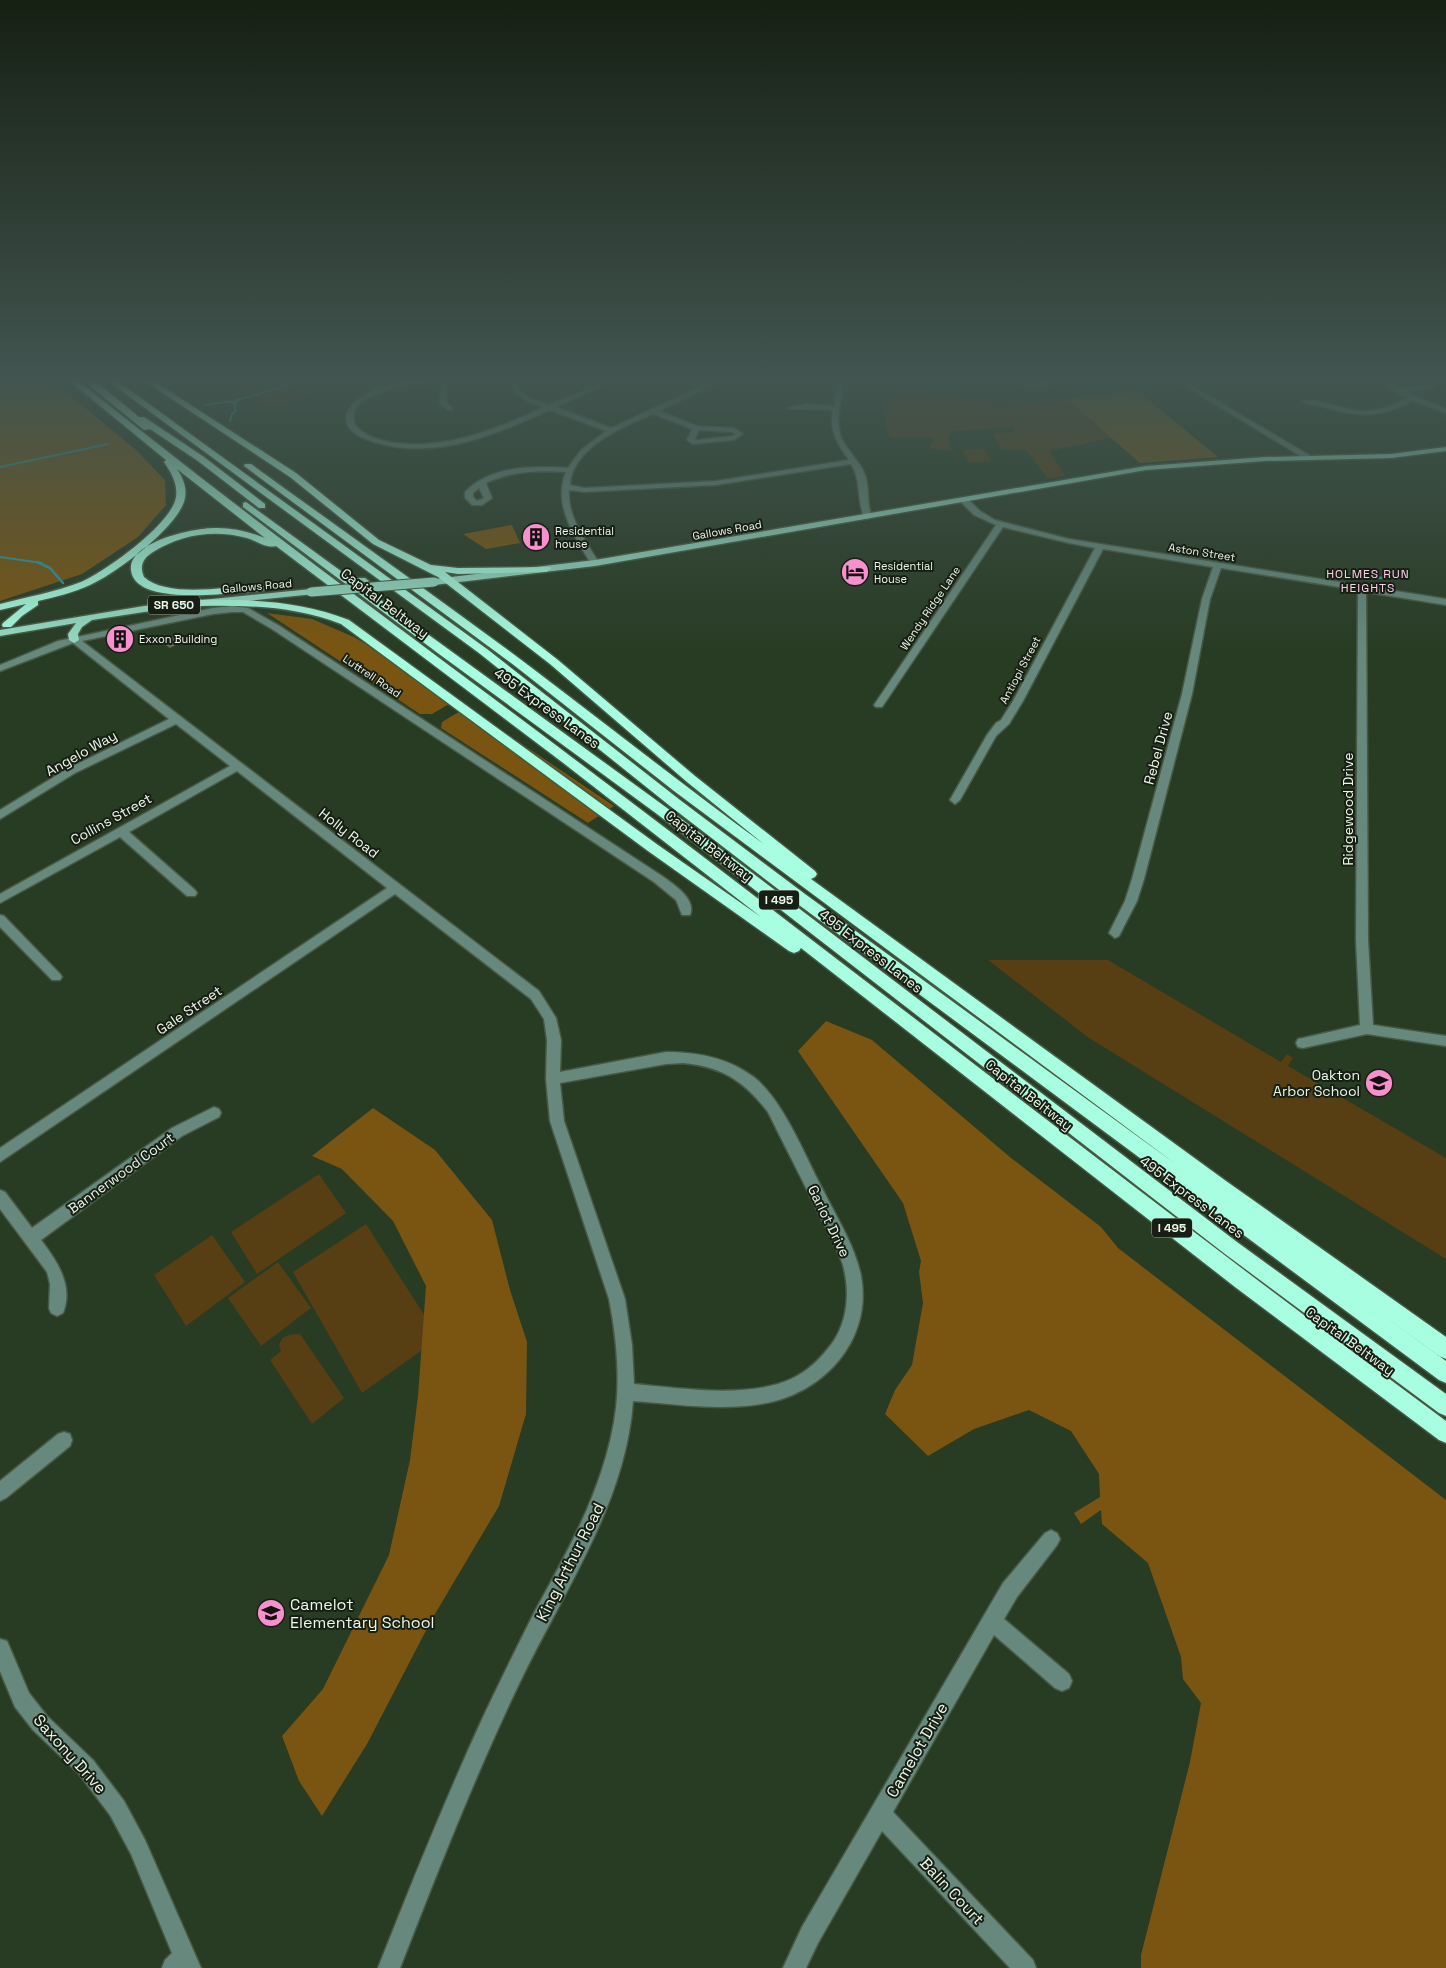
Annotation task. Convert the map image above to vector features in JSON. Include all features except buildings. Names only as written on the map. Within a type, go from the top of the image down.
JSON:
[{"type":"highway","points":[[0,607],[49,595],[85,583],[113,567],[160,529],[176,511],[181,498],[179,480],[173,470]]},
{"type":"highway","name":"Capital Beltway","points":[[184,470],[291,553],[637,813],[1249,1287],[1446,1433]]},
{"type":"highway","name":"495 Express Lanes","points":[[200,470],[443,652],[669,817],[1231,1248],[1446,1406]]},
{"type":"highway","points":[[215,470],[359,580]]},
{"type":"highway","points":[[223,470],[359,580]]},
{"type":"highway","name":"495 Express Lanes","points":[[242,470],[483,650],[674,803],[800,898],[1446,1373]]},
{"type":"highway","name":"Capital Beltway","points":[[254,470],[494,644],[600,725],[678,788],[1220,1187],[1446,1349]]},
{"type":"highway","points":[[271,470],[494,644]]},
{"type":"highway","points":[[285,470],[376,542],[436,576],[554,662],[692,779],[791,857],[895,947]]},
{"type":"highway","points":[[260,588],[188,592],[159,589],[141,581],[135,572],[136,566],[145,553],[162,542],[187,533],[205,531],[246,534],[291,553]]},
{"type":"highway","points":[[436,576],[458,571],[546,569]]},
{"type":"highway","points":[[1,631],[25,608],[49,595]]},
{"type":"highway","points":[[191,604],[264,602],[313,610],[345,622],[660,853],[772,932],[902,1019]]},
{"type":"main road","name":"Gallows Road","points":[[1,631],[155,600],[260,588],[304,586],[359,580],[517,572],[595,563],[1136,470]]},
{"type":"main road","name":"Gallows Road","points":[[1,631],[191,604],[311,592],[359,580]]},
{"type":"main road","points":[[74,640],[73,634],[79,625],[102,616]]},
{"type":"main road","points":[[39,627],[58,631],[74,640]]},
{"type":"street","points":[[482,482],[499,474],[518,470]]},
{"type":"street","points":[[570,470],[565,487],[568,512],[595,563]]},
{"type":"street","points":[[565,487],[584,490],[708,484],[798,470]]},
{"type":"street","points":[[858,470],[864,488],[863,504],[868,517]]},
{"type":"street","name":"Aston Street","points":[[964,500],[977,513],[1000,525],[1100,546],[1446,602]]},
{"type":"street","name":"Wendy Ridge Lane","points":[[879,705],[1000,525]]},
{"type":"street","name":"Antiopi Street","points":[[955,800],[992,735],[1005,722],[1018,701],[1100,546]]},
{"type":"street","name":"Rebel Drive","points":[[1115,933],[1131,901],[1138,879],[1187,694],[1206,599],[1217,566]]},
{"type":"street","name":"Ridgewood Drive","points":[[1362,589],[1362,940],[1367,1029]]},
{"type":"street","name":"Luttrell Road","points":[[0,668],[40,650],[74,640],[213,611],[245,610],[336,666],[658,879],[678,895],[686,905],[686,912]]},
{"type":"street","name":"Holly Road","points":[[74,640],[394,888],[520,982],[542,1003],[553,1028],[552,1079]]},
{"type":"street","name":"Angelo Way","points":[[0,816],[72,771],[177,719]]},
{"type":"street","name":"Collins Street","points":[[0,899],[238,766]]},
{"type":"street","points":[[121,831],[191,893]]},
{"type":"street","name":"Gale Street","points":[[0,1156],[394,888]]},
{"type":"street","points":[[0,919],[56,977]]},
{"type":"street","points":[[1303,1042],[1367,1029],[1446,1041]]},
{"type":"street","name":"Garlot Drive","points":[[552,1079],[666,1058],[682,1057],[714,1062],[740,1074],[758,1089],[773,1108],[841,1242],[851,1266],[855,1300],[847,1332],[837,1350],[825,1364],[810,1377],[792,1388],[771,1396],[755,1398],[625,1392]]},
{"type":"street","name":"King Arthur Road","points":[[388,1968],[492,1720],[533,1635],[589,1529],[604,1494],[618,1441],[625,1392],[626,1362],[617,1299],[557,1121],[552,1079]]},
{"type":"street","name":"Bannerwood Court","points":[[31,1238],[177,1132],[214,1113]]},
{"type":"street","points":[[0,1197],[53,1268],[58,1284],[57,1308]]},
{"type":"street","points":[[0,1492],[64,1440]]},
{"type":"street","name":"Camelot Drive","points":[[794,1968],[810,1935],[1010,1590],[1051,1539]]},
{"type":"street","points":[[992,1621],[1062,1681]]},
{"type":"street","name":"Saxony Drive","points":[[0,1648],[22,1700],[40,1724],[86,1767],[116,1808],[138,1847],[183,1964]]},
{"type":"street","name":"Balin Court","points":[[880,1814],[1025,1968]]},
{"type":"shaded area","points":[[0,470],[155,470],[165,480],[166,505],[138,537],[82,574],[0,601]]},
{"type":"shaded area","points":[[1041,470],[1061,470],[1065,476],[1048,479]]},
{"type":"shaded area","points":[[512,525],[520,543],[486,549],[463,534]]},
{"type":"shaded area","points":[[267,613],[312,619],[354,637],[456,700],[432,714],[420,714]]},
{"type":"shaded area","points":[[467,707],[614,806],[588,823],[441,728],[442,722]]},
{"type":"shaded area","points":[[988,960],[1108,960],[1281,1062],[1287,1054],[1293,1058],[1288,1066],[1446,1158],[1446,1259],[1089,1038]]},
{"type":"shaded area","points":[[826,1021],[872,1040],[1011,1158],[1101,1227],[1118,1248],[1446,1500],[1446,1968],[1141,1968],[1141,1955],[1190,1762],[1201,1703],[1183,1679],[1181,1657],[1148,1563],[1102,1524],[1101,1510],[1081,1524],[1074,1513],[1100,1497],[1099,1474],[1071,1431],[1029,1410],[974,1429],[928,1456],[885,1414],[895,1390],[912,1365],[923,1303],[919,1272],[921,1261],[903,1203],[798,1051]]},
{"type":"shaded area","points":[[373,1108],[435,1150],[492,1220],[510,1290],[527,1342],[526,1414],[499,1506],[432,1619],[367,1744],[322,1816],[299,1781],[282,1736],[323,1689],[389,1555],[410,1460],[418,1396],[426,1286],[393,1221],[342,1169],[312,1156]]},
{"type":"shaded area","points":[[319,1174],[346,1213],[257,1274],[231,1232]]},
{"type":"shaded area","points":[[366,1224],[439,1338],[362,1393],[293,1272]]},
{"type":"shaded area","points":[[212,1235],[245,1282],[186,1326],[154,1275]]},
{"type":"shaded area","points":[[278,1262],[311,1308],[261,1346],[228,1298]]},
{"type":"shaded area","points":[[300,1334],[344,1398],[312,1424],[270,1360],[281,1351],[279,1346],[284,1337]]},
{"type":"waterway","points":[[0,557],[38,562]]},
{"type":"waterway","points":[[38,562],[42,563]]},
{"type":"waterway","points":[[38,562],[50,568],[63,583]]},
{"type":"waterway","points":[[1349,576],[1385,578]]},
{"type":"place","name":"Residential house","points":[[536,537]]},
{"type":"place","name":"Residential House","points":[[855,572]]},
{"type":"place","name":"Exxon Building","points":[[120,639]]},
{"type":"place","name":"Oakton Arbor School","points":[[1379,1083]]},
{"type":"place","name":"Camelot Elementary School","points":[[271,1613]]},
{"type":"district","name":"HOLMES RUN HEIGHTS","points":[[1368,581]]}]
